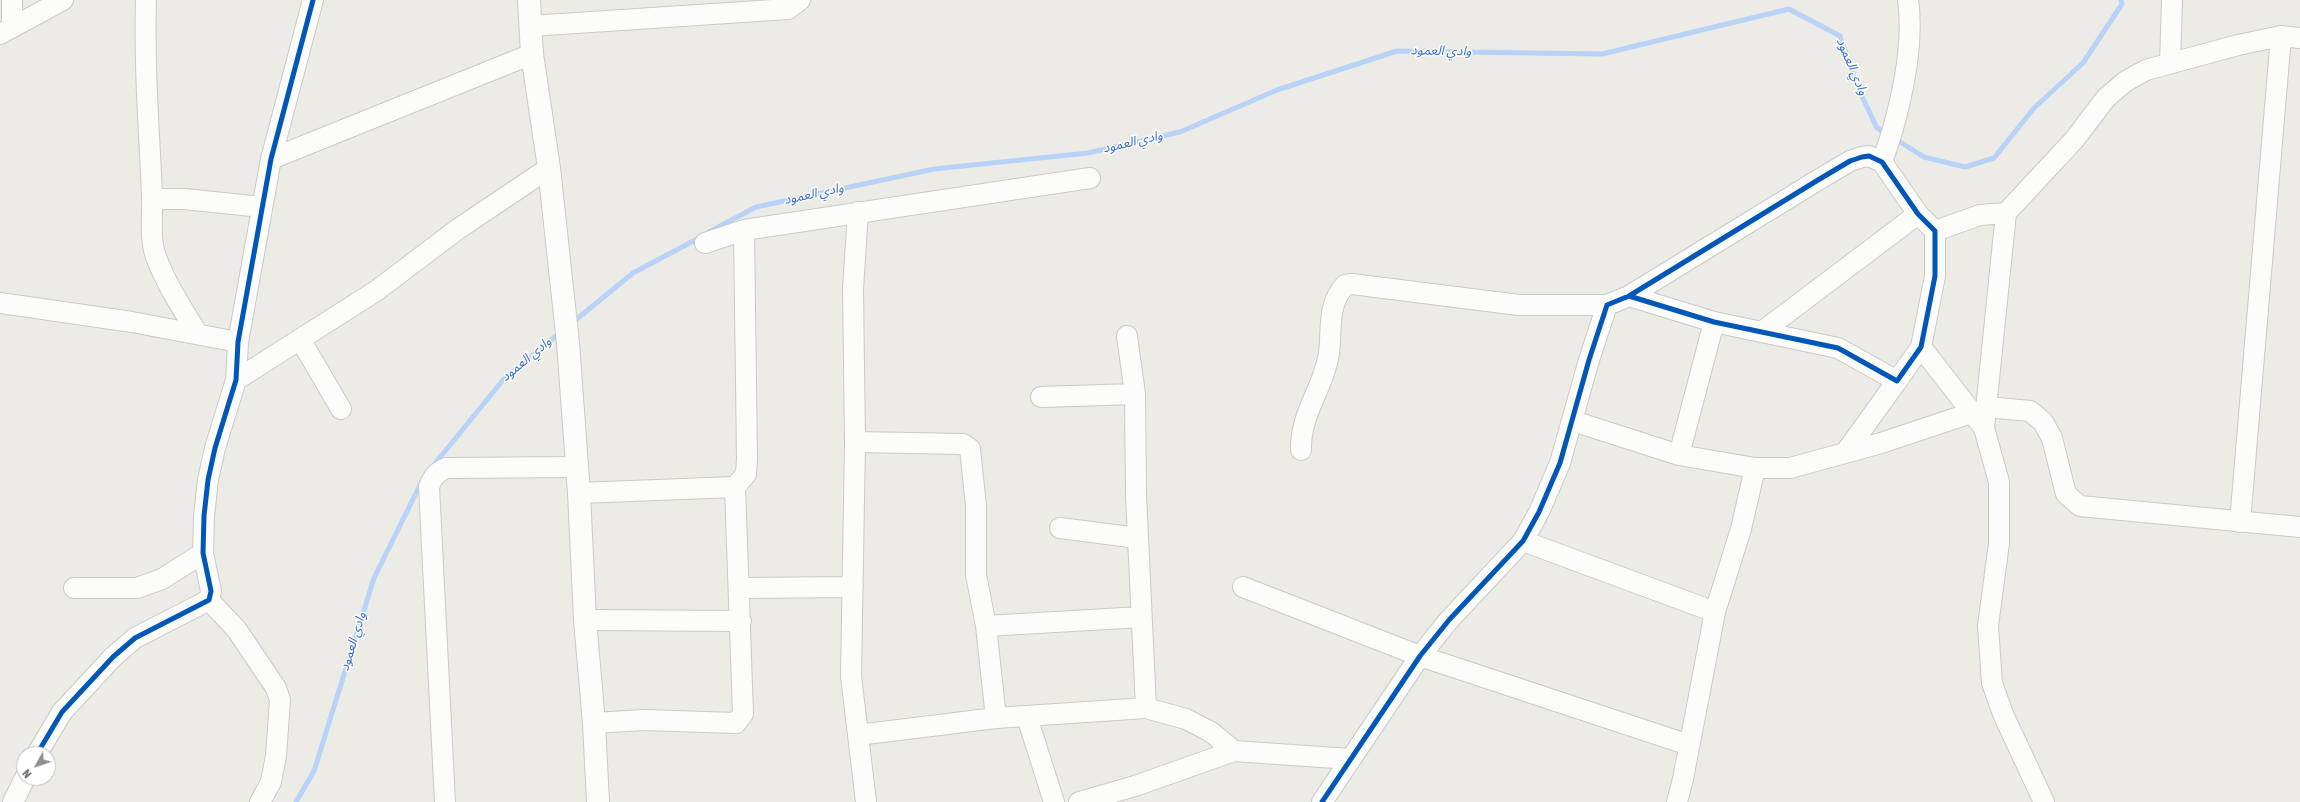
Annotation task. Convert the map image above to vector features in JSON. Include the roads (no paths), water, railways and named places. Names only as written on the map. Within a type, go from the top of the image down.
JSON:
[{"type":"street","points":[[6,31],[12,0]]},
{"type":"street","points":[[6,31],[63,0]]},
{"type":"street","points":[[146,0],[145,46],[153,199],[152,230],[155,256],[166,280],[198,334]]},
{"type":"street","points":[[209,600],[211,591],[203,553],[204,516],[208,480],[215,448],[236,380],[238,342],[270,159],[313,0]]},
{"type":"street","points":[[529,0],[532,54],[549,168],[568,343],[577,467],[584,620],[594,723],[598,802]]},
{"type":"street","points":[[531,26],[567,22],[635,20],[788,9],[800,0]]},
{"type":"street","points":[[1846,453],[1921,347],[1934,276],[1935,231],[1918,214],[1885,153],[1897,120],[1910,32],[1908,0]]},
{"type":"street","points":[[2170,63],[2172,0]]},
{"type":"street","points":[[2044,802],[2003,714],[1992,683],[1988,626],[1999,543],[1999,482],[1979,410],[2006,213],[2074,140],[2106,98],[2126,81],[2146,70],[2170,63],[2290,37],[2240,522]]},
{"type":"street","points":[[270,159],[532,54]]},
{"type":"street","points":[[1301,450],[1303,426],[1329,354],[1333,307],[1339,292],[1345,285],[1352,284],[1519,305],[1607,306],[1629,296],[1850,161],[1885,153]]},
{"type":"street","points":[[236,380],[376,291],[458,229],[549,168]]},
{"type":"street","points":[[705,242],[744,230],[1090,178]]},
{"type":"street","points":[[153,199],[184,199],[262,207]]},
{"type":"street","points":[[858,212],[853,290],[855,442],[851,676],[866,802]]},
{"type":"street","points":[[1935,231],[1980,215],[2006,213]]},
{"type":"street","points":[[1763,331],[1918,214]]},
{"type":"street","points":[[594,723],[644,720],[736,723],[743,714],[741,621],[735,487],[746,474],[747,459],[744,230]]},
{"type":"street","points":[[1629,296],[1714,322],[1763,331],[1838,348],[1897,381]]},
{"type":"street","points":[[0,303],[132,322],[238,342]]},
{"type":"street","points":[[1322,802],[1420,656],[1449,620],[1523,541],[1550,488],[1573,420],[1589,360],[1607,306]]},
{"type":"street","points":[[1679,455],[1714,322]]},
{"type":"street","points":[[1127,336],[1135,394],[1136,495],[1146,708]]},
{"type":"street","points":[[300,339],[341,408]]},
{"type":"street","points":[[1921,347],[1979,410]]},
{"type":"street","points":[[1041,397],[1135,394]]},
{"type":"street","points":[[1573,420],[1679,455],[1755,468],[1790,468],[1880,444],[1979,410],[2030,411],[2043,422],[2052,438],[2066,494],[2080,506],[2300,527]]},
{"type":"street","points":[[855,442],[963,444],[970,449],[976,506],[976,575],[986,626],[996,718]]},
{"type":"street","points":[[445,802],[429,486],[437,472],[446,468],[577,467]]},
{"type":"street","points":[[1677,802],[1683,779],[1715,612],[1741,529],[1755,468]]},
{"type":"street","points":[[578,493],[735,487]]},
{"type":"street","points":[[1060,528],[1138,538]]},
{"type":"street","points":[[1523,541],[1715,612]]},
{"type":"street","points":[[74,588],[137,588],[162,578],[203,553]]},
{"type":"street","points":[[739,588],[853,587]]},
{"type":"street","points":[[1243,587],[1420,656],[1689,745]]},
{"type":"street","points":[[42,746],[62,712],[113,657],[135,638],[209,600]]},
{"type":"street","points":[[209,600],[238,630],[276,688],[280,700],[274,769],[271,782],[260,802]]},
{"type":"street","points":[[986,626],[1141,617]]},
{"type":"street","points":[[584,620],[741,621]]},
{"type":"street","points":[[858,735],[996,718],[1146,708],[1186,719],[1211,732],[1234,750]]},
{"type":"street","points":[[1027,717],[1054,802]]},
{"type":"street","points":[[1079,802],[1137,794],[1234,750],[1350,759]]},
{"type":"street","points":[[13,802],[21,786]]},
{"type":"waterway","name":"وادي العمود","points":[[1894,138],[1924,157],[1965,167],[1994,158],[2034,108],[2083,63],[2122,4],[2121,0]]},
{"type":"waterway","name":"وادي العمود","points":[[709,232],[756,207],[934,169],[1088,153],[1180,132],[1277,90],[1397,51],[1602,54],[1789,9],[1840,36],[1857,86],[1877,128],[1887,134]]},
{"type":"waterway","name":"وادي العمود","points":[[572,323],[633,273],[701,237]]},
{"type":"waterway","name":"وادي العمود","points":[[433,466],[503,380],[561,332]]},
{"type":"waterway","name":"وادي العمود","points":[[296,802],[314,771],[374,578],[423,479]]}]
